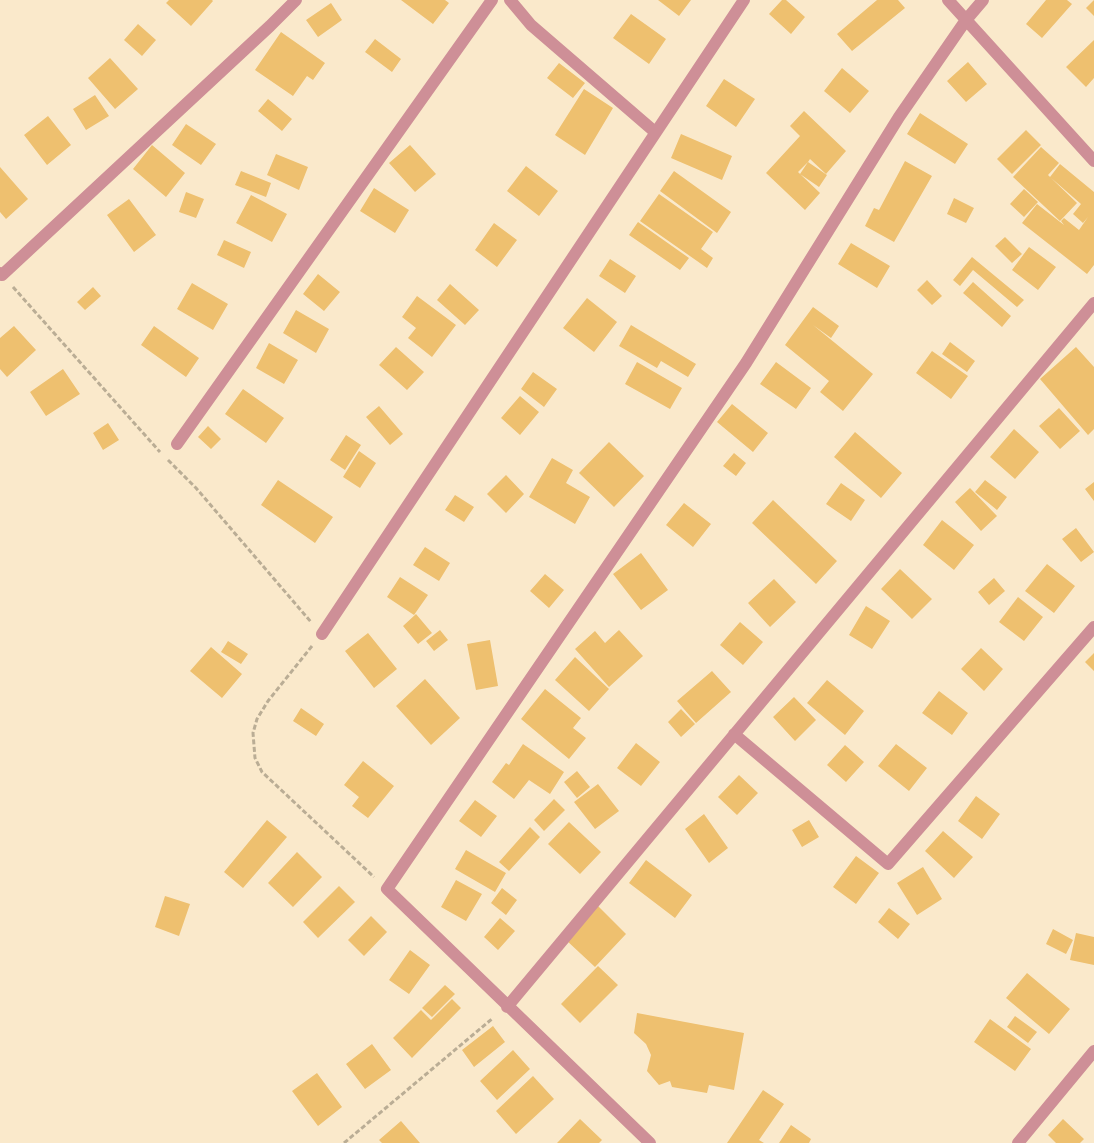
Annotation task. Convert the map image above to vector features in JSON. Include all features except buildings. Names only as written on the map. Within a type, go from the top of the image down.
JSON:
[{"type":"street","points":[[0,273],[2,275],[296,0]]},
{"type":"street","points":[[177,444],[492,0]]},
{"type":"street","points":[[510,0],[531,25],[656,132]]},
{"type":"street","points":[[322,634],[744,0]]},
{"type":"street","points":[[948,0],[1094,161]]},
{"type":"street","points":[[650,1143],[507,1007],[387,889],[746,363],[899,117],[966,20],[983,0]]},
{"type":"street","points":[[507,1007],[1094,302]]},
{"type":"street","points":[[734,734],[888,864],[1094,627]]},
{"type":"street","points":[[1018,1143],[1094,1051]]},
{"type":"path","points":[[322,634],[268,701],[257,719],[253,733],[255,758],[262,772],[272,782],[387,889]]},
{"type":"path","points":[[344,1143],[507,1007]]}]
